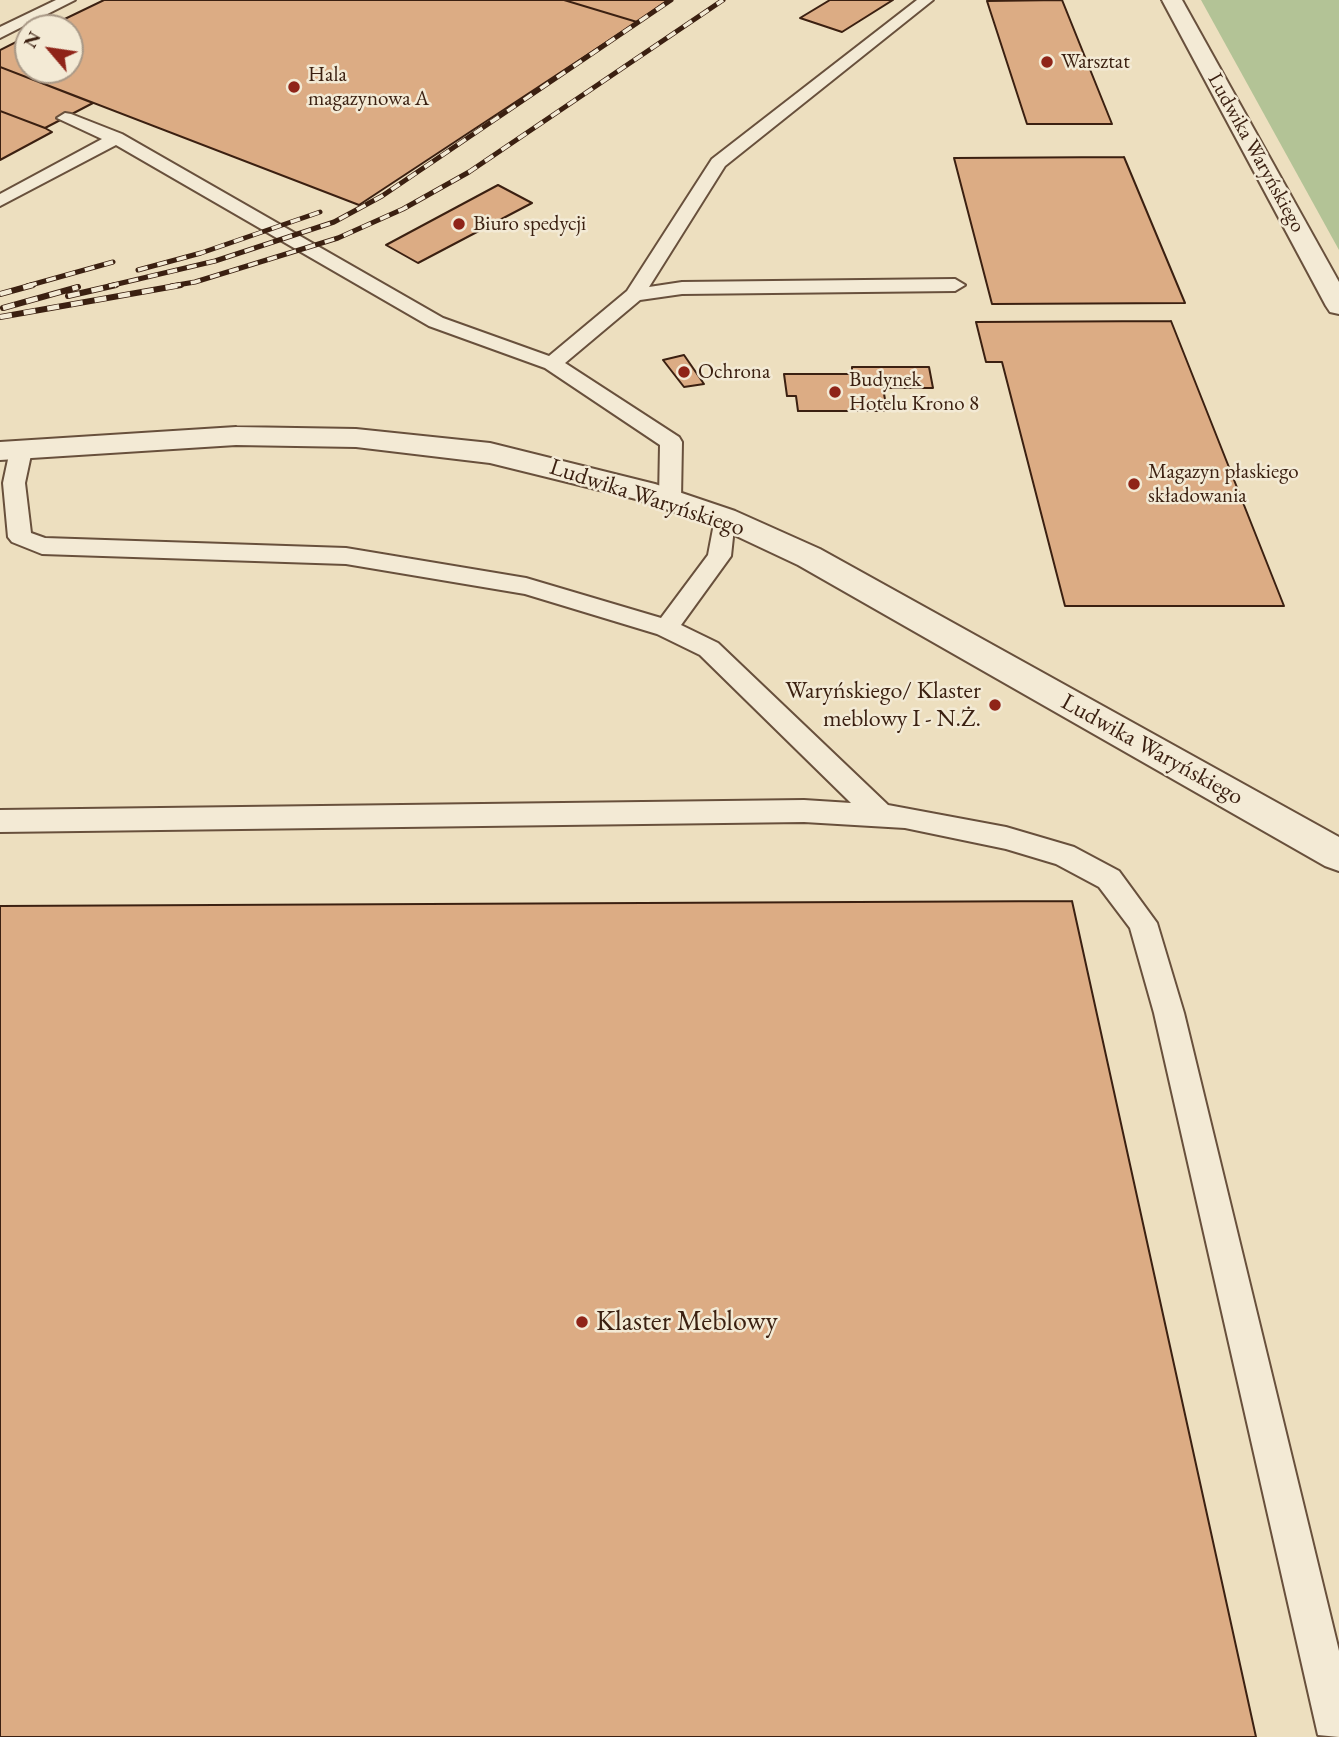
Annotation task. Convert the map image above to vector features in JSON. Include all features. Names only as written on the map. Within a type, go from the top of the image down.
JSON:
[{"type":"street","name":"Ludwika Waryńskiego","points":[[1172,0],[1339,306]]},
{"type":"street","name":"Ludwika Waryńskiego","points":[[10,450],[236,436],[356,438],[490,453],[584,474],[670,499],[724,518],[859,583],[1339,855]]},
{"type":"lane","points":[[0,33],[68,0]]},
{"type":"lane","points":[[552,364],[634,295],[718,163],[926,0]]},
{"type":"lane","points":[[65,118],[117,138],[436,322],[552,364],[671,442],[670,499]]},
{"type":"lane","points":[[0,201],[117,138]]},
{"type":"lane","points":[[634,295],[682,288],[955,285]]},
{"type":"lane","points":[[10,450],[20,537],[42,546],[346,556],[526,586],[666,628],[709,649],[881,816]]},
{"type":"lane","points":[[666,628],[719,556],[724,518]]},
{"type":"lane","points":[[0,821],[804,811],[905,817],[1006,838],[1064,855],[1108,879],[1143,923],[1169,1013],[1339,1735]]},
{"type":"green space","points":[[1201,0],[1339,0],[1339,250]]},
{"type":"building","name":"Hala magazynowa A","points":[[104,0],[564,0],[637,22],[359,205],[44,84],[84,84],[84,14],[75,14]]},
{"type":"building","points":[[564,0],[668,0],[637,22]]},
{"type":"building","points":[[830,0],[893,0],[842,32],[800,18]]},
{"type":"building","name":"Warsztat","points":[[1062,0],[1112,124],[1027,124],[987,1]]},
{"type":"building","name":"Hala magazynowa A","points":[[14,43],[14,72],[0,67],[0,50]]},
{"type":"building","points":[[0,67],[14,72],[14,84],[44,84],[93,103],[45,128],[0,111]]},
{"type":"building","points":[[0,111],[45,128],[52,132],[0,160]]},
{"type":"building","points":[[1124,157],[1185,303],[992,304],[954,158]]},
{"type":"building","name":"Biuro spedycji","points":[[498,185],[532,203],[418,263],[386,245]]},
{"type":"building","name":"Magazyn płaskiego składowania","points":[[1171,321],[1284,606],[1065,606],[1002,362],[986,362],[976,322]]},
{"type":"building","name":"Ochrona","points":[[684,355],[704,384],[684,387],[663,360]]},
{"type":"building","name":"Budynek Hotelu Krono 8","points":[[852,367],[929,367],[933,388],[883,388],[887,411],[798,411],[796,396],[787,396],[784,374],[852,374]]},
{"type":"building","name":"Klaster Meblowy","points":[[1072,901],[1256,1737],[0,1737],[0,906]]},
{"type":"railway","points":[[109,286],[215,261],[334,222],[382,196],[671,0]]},
{"type":"railway","points":[[171,286],[195,282],[338,238],[403,209],[469,172],[723,0]]},
{"type":"railway","points":[[138,270],[201,253],[320,212]]},
{"type":"railway","points":[[27,286],[113,262]]},
{"type":"railway","points":[[0,294],[33,285]]},
{"type":"railway","points":[[68,296],[116,285]]},
{"type":"railway","points":[[0,317],[181,285]]},
{"type":"railway","points":[[3,308],[78,287]]},
{"type":"place","name":"Warsztat","points":[[1047,62]]},
{"type":"place","name":"Hala magazynowa A","points":[[294,87]]},
{"type":"place","name":"Biuro spedycji","points":[[459,224]]},
{"type":"place","name":"Ochrona","points":[[684,372]]},
{"type":"place","name":"Budynek Hotelu Krono 8","points":[[835,392]]},
{"type":"place","name":"Magazyn płaskiego składowania","points":[[1134,484]]},
{"type":"place","name":"Waryńskiego/ Klaster meblowy I - N.Ż.","points":[[995,705]]},
{"type":"place","name":"Klaster Meblowy","points":[[582,1322]]}]
